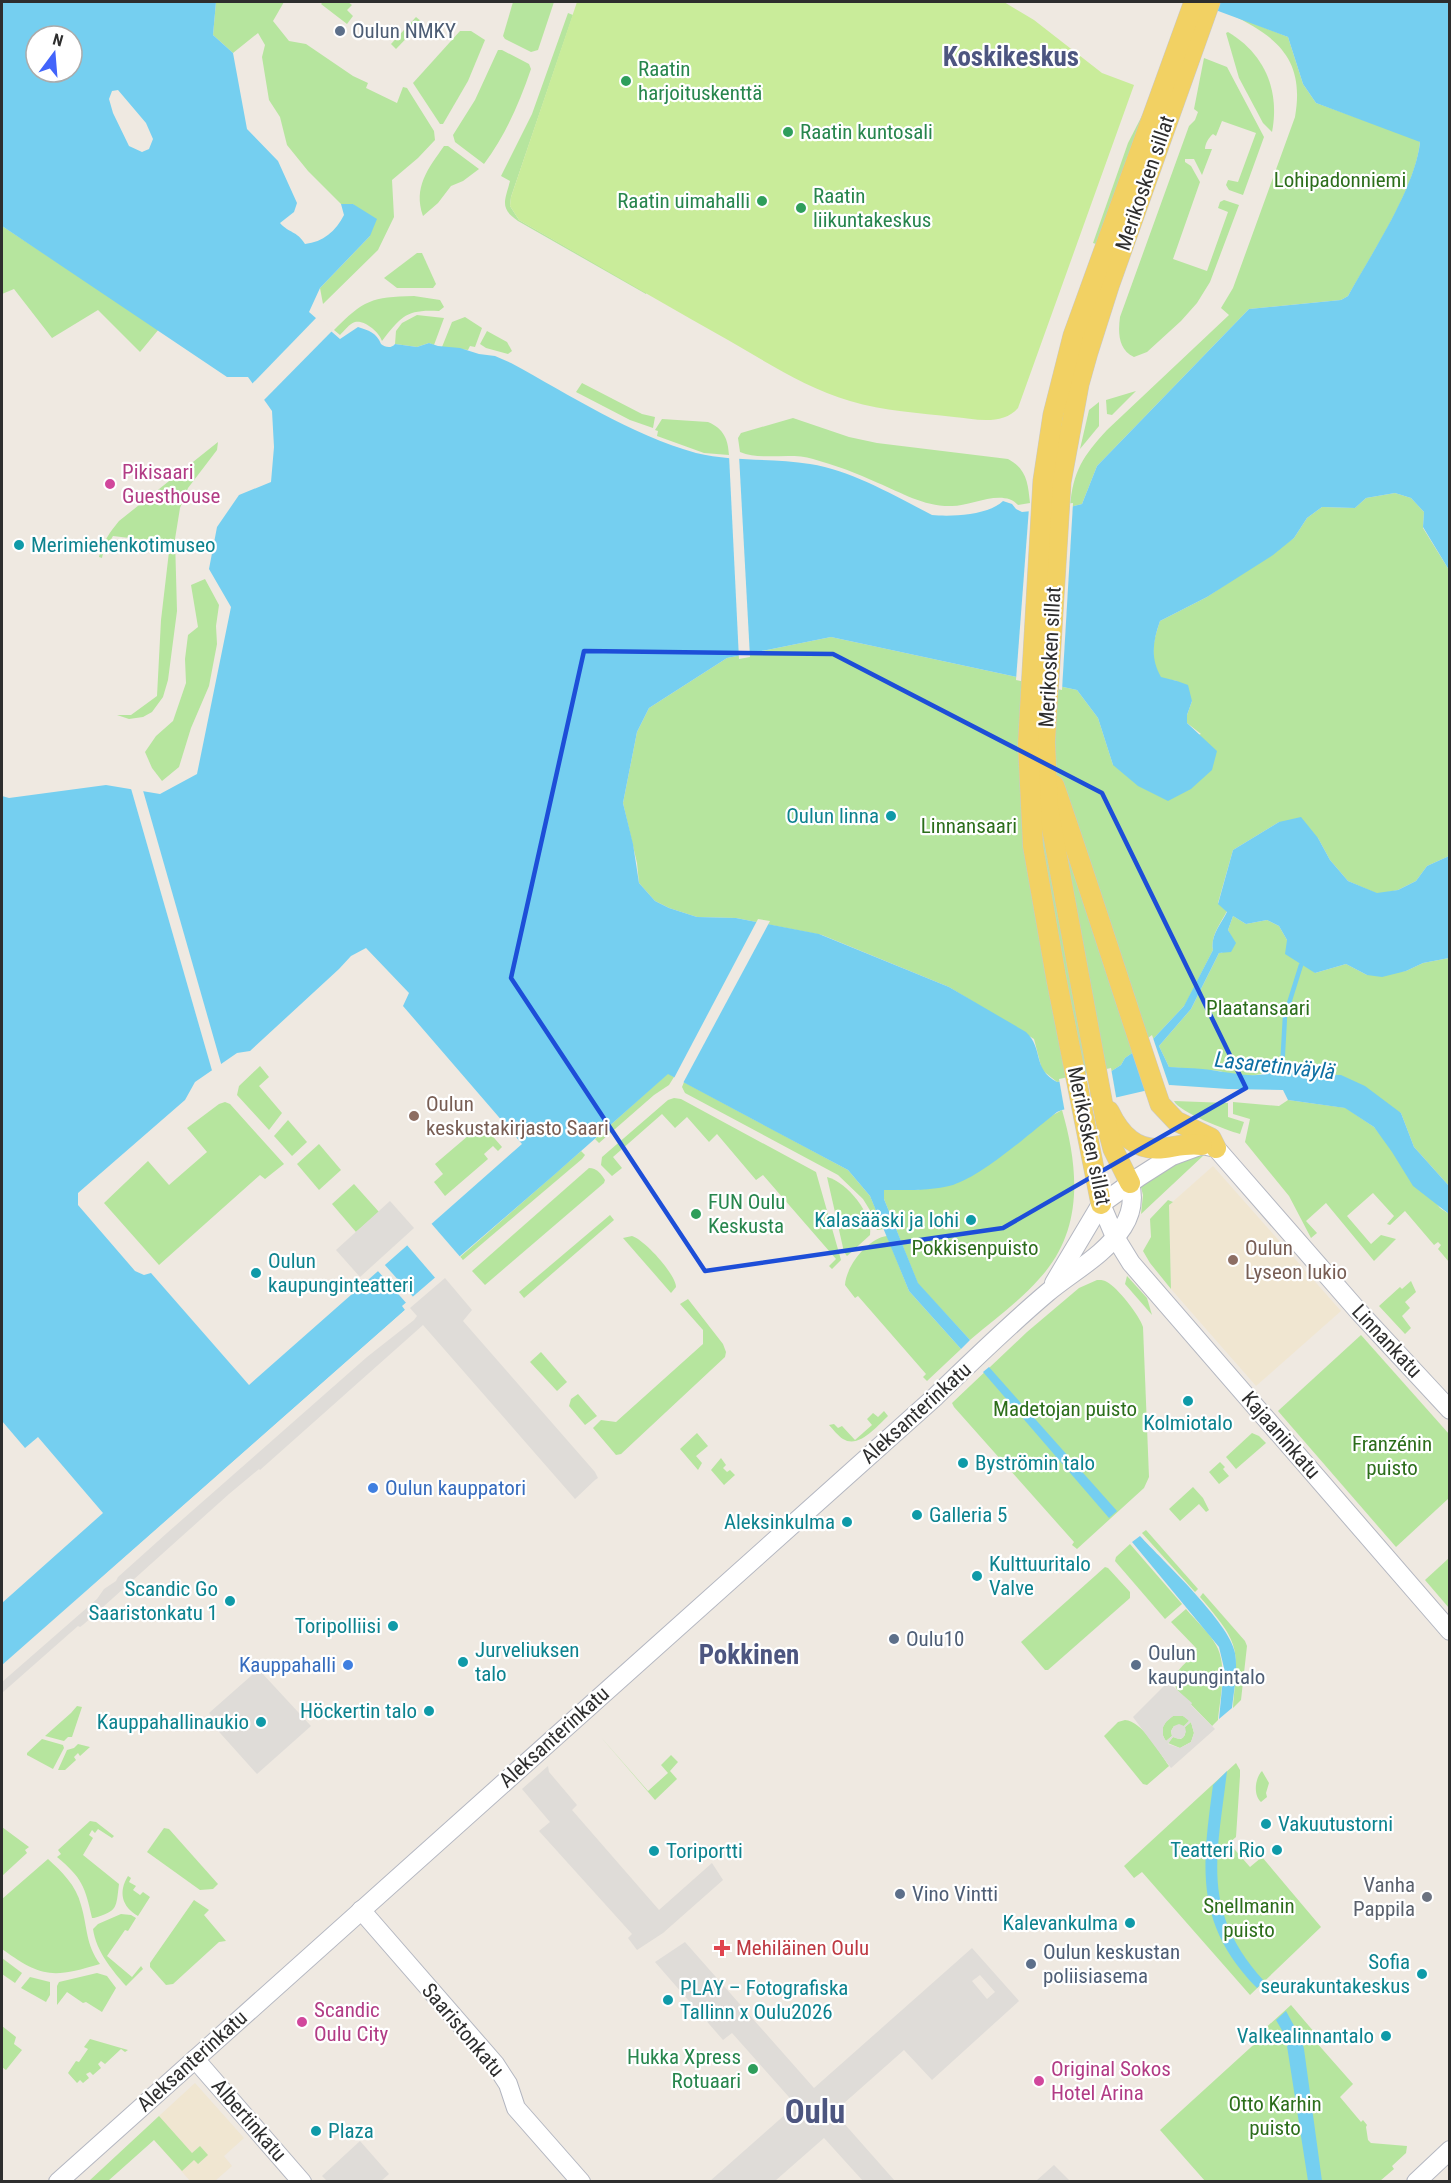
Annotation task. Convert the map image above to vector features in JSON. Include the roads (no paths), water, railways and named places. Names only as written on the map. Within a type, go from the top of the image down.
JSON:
[{"type":"main road","name":"Merikosken sillat","points":[[1182,57],[1194,2]]},
{"type":"main road","name":"Merikosken sillat","points":[[1115,1238],[1101,1204],[1085,1128],[1033,846],[1052,482],[1053,415],[1073,336],[1182,57],[1210,2]]},
{"type":"main road","name":"Merikosken sillat","points":[[1039,749],[1100,1094],[1110,1122],[1113,1149],[1131,1183],[1133,1197],[1130,1214],[1115,1238]]},
{"type":"main road","points":[[1039,749],[1089,886],[1160,1104],[1176,1121],[1210,1138],[1209,1147]]},
{"type":"main road","points":[[1110,1122],[1129,1139],[1150,1149],[1188,1143],[1209,1147]]},
{"type":"main road","points":[[1101,1204],[1172,1156],[1209,1147]]},
{"type":"main road","name":"Linnankatu","points":[[1209,1147],[1449,1410]]},
{"type":"main road","name":"Aleksanterinkatu","points":[[1048,1292],[1101,1204]]},
{"type":"main road","name":"Aleksanterinkatu","points":[[58,2181],[935,1397],[1048,1292],[1095,1257],[1115,1238]]},
{"type":"main road","name":"Kajaaninkatu","points":[[1115,1238],[1131,1263],[1156,1293],[1449,1631]]},
{"type":"main road","name":"Saaristonkatu","points":[[361,1910],[495,2064],[508,2084],[516,2108],[581,2181]]},
{"type":"main road","name":"Albertinkatu","points":[[195,2059],[302,2181]]},
{"type":"main road","points":[[1416,2181],[1449,2150]]},
{"type":"water","points":[[2,2],[216,2],[213,35],[233,53],[247,129],[278,161],[297,203],[294,212],[280,223],[299,236],[305,244],[318,241],[333,231],[344,215],[341,204],[353,204],[377,219],[370,236],[320,288],[309,312],[340,339],[358,327],[372,332],[386,347],[392,347],[395,344],[417,347],[429,343],[495,356],[624,425],[672,445],[710,456],[796,462],[826,467],[873,485],[932,515],[950,516],[980,512],[997,506],[1003,501],[1012,504],[1022,512],[1082,504],[1097,466],[1249,309],[1341,300],[1348,296],[1401,200],[1410,180],[1420,142],[1316,103],[1303,84],[1288,37],[1194,2],[1449,2],[1449,570],[1423,527],[1424,512],[1411,498],[1395,493],[1366,498],[1355,508],[1322,507],[1307,518],[1294,538],[1273,555],[1207,597],[1160,621],[1154,656],[1161,677],[1188,685],[1192,701],[1187,723],[1217,751],[1212,770],[1191,789],[1168,801],[1138,786],[1113,765],[1098,718],[1077,690],[831,637],[727,658],[649,708],[637,732],[623,803],[639,883],[655,901],[697,917],[736,918],[819,934],[949,987],[1026,1032],[1035,1045],[1044,1071],[1057,1082],[1110,1072],[1121,1065],[1125,1058],[1154,1038],[1184,1006],[1213,950],[1215,935],[1227,912],[1218,904],[1233,850],[1279,822],[1301,817],[1318,838],[1330,860],[1348,881],[1377,893],[1398,890],[1416,881],[1427,866],[1449,856],[1449,958],[1423,963],[1406,971],[1382,977],[1367,975],[1346,964],[1315,973],[1285,954],[1287,940],[1279,926],[1267,920],[1246,924],[1233,916],[1228,930],[1236,943],[1231,952],[1219,953],[1191,1009],[1159,1046],[1169,1067],[1253,1075],[1270,1072],[1285,1062],[1299,1074],[1341,1075],[1365,1086],[1401,1113],[1414,1147],[1449,1186],[1449,1214],[1413,1186],[1374,1127],[1345,1108],[1288,1100],[1283,1090],[1170,1085],[1062,1110],[992,1163],[965,1180],[936,1188],[884,1190],[884,1199],[918,1283],[970,1340],[961,1349],[909,1291],[870,1196],[848,1170],[668,1074],[402,1306],[405,1310],[2,1665],[2,1603],[103,1513],[38,1437],[25,1448],[2,1421],[2,796],[9,798],[106,785],[160,794],[197,774],[231,607],[209,569],[217,527],[239,495],[271,482],[274,447],[272,411],[248,377],[227,377],[2,226]],"holes":[[[118,90],[146,123],[153,139],[149,149],[142,152],[129,146],[113,113],[109,99],[112,91]],[[366,948],[409,993],[403,1006],[522,1144],[249,1385],[151,1273],[144,1275],[135,1271],[78,1205],[78,1193],[185,1100],[195,1082],[237,1053],[250,1051],[351,956]]]},
{"type":"water","points":[[989,1367],[1117,1511],[1109,1518],[983,1372]]},
{"type":"water","points":[[1140,1536],[1209,1609],[1230,1640],[1235,1653],[1236,1666],[1232,1708],[1219,1719],[1224,1668],[1219,1647],[1132,1542]]},
{"type":"water","points":[[1227,1771],[1217,1857],[1218,1882],[1222,1906],[1230,1930],[1244,1955],[1264,1981],[1257,1988],[1222,1941],[1212,1917],[1207,1893],[1206,1842],[1213,1785]]},
{"type":"water","points":[[1286,2011],[1298,2033],[1296,2034],[1298,2041],[1302,2041],[1304,2049],[1322,2181],[1308,2181],[1287,2046],[1290,2044],[1276,2020]]},
{"type":"waterway","name":"Lasaretinväylä","points":[[1282,1070],[1285,1016],[1301,965]]},
{"type":"place","name":"Oulun NMKY","points":[[340,31]]},
{"type":"place","name":"Raatin harjoituskenttä","points":[[626,81]]},
{"type":"place","name":"Raatin kuntosali","points":[[788,132]]},
{"type":"place","name":"Raatin uimahalli","points":[[762,201]]},
{"type":"place","name":"Raatin liikuntakeskus","points":[[801,208]]},
{"type":"place","name":"Pikisaari Guesthouse","points":[[110,484]]},
{"type":"place","name":"Merimiehenkotimuseo","points":[[19,545]]},
{"type":"place","name":"Oulun linna","points":[[891,816]]},
{"type":"place","name":"Oulun keskustakirjasto Saari","points":[[414,1116]]},
{"type":"place","name":"FUN Oulu Keskusta","points":[[696,1214]]},
{"type":"place","name":"Kalasääski ja lohi","points":[[971,1220]]},
{"type":"place","name":"Oulun Lyseon lukio","points":[[1233,1260]]},
{"type":"place","name":"Oulun kaupunginteatteri","points":[[256,1273]]},
{"type":"place","name":"Kolmiotalo","points":[[1188,1401]]},
{"type":"place","name":"Byströmin talo","points":[[963,1463]]},
{"type":"place","name":"Oulun kauppatori","points":[[373,1488]]},
{"type":"place","name":"Galleria 5","points":[[917,1515]]},
{"type":"place","name":"Aleksinkulma","points":[[847,1522]]},
{"type":"place","name":"Kulttuuritalo Valve","points":[[977,1576]]},
{"type":"place","name":"Scandic Go Saaristonkatu 1","points":[[230,1601]]},
{"type":"place","name":"Toripolliisi","points":[[393,1626]]},
{"type":"place","name":"Oulu10","points":[[894,1639]]},
{"type":"place","name":"Jurveliuksen talo","points":[[463,1662]]},
{"type":"place","name":"Kauppahalli","points":[[348,1665]]},
{"type":"place","name":"Oulun kaupungintalo","points":[[1136,1665]]},
{"type":"place","name":"Höckertin talo","points":[[429,1711]]},
{"type":"place","name":"Kauppahallinaukio","points":[[261,1722]]},
{"type":"place","name":"Vakuutustorni","points":[[1266,1824]]},
{"type":"place","name":"Teatteri Rio","points":[[1277,1850]]},
{"type":"place","name":"Toriportti","points":[[654,1851]]},
{"type":"place","name":"Vino Vintti","points":[[900,1894]]},
{"type":"place","name":"Vanha Pappila","points":[[1427,1897]]},
{"type":"place","name":"Kalevankulma","points":[[1130,1923]]},
{"type":"place","name":"Mehiläinen Oulu","points":[[722,1948]]},
{"type":"place","name":"Oulun keskustan poliisiasema","points":[[1031,1964]]},
{"type":"place","name":"Sofia seurakuntakeskus","points":[[1422,1974]]},
{"type":"place","name":"PLAY – Fotografiska Tallinn x Oulu2026","points":[[668,2000]]},
{"type":"place","name":"Scandic Oulu City","points":[[302,2022]]},
{"type":"place","name":"Valkealinnantalo","points":[[1386,2036]]},
{"type":"place","name":"Hukka Xpress Rotuaari","points":[[753,2069]]},
{"type":"place","name":"Original Sokos Hotel Arina","points":[[1039,2081]]},
{"type":"place","name":"Plaza","points":[[316,2131]]},
{"type":"district","name":"Koskikeskus","points":[[1011,57]]},
{"type":"district","name":"Pokkinen","points":[[749,1655]]},
{"type":"district","name":"Oulu","points":[[815,2111]]},
{"type":"park label","name":"Lohipadonniemi","points":[[1340,180]]},
{"type":"park label","name":"Linnansaari","points":[[969,826]]},
{"type":"park label","name":"Plaatansaari","points":[[1258,1008]]},
{"type":"park label","name":"Pokkisenpuisto","points":[[975,1248]]},
{"type":"park label","name":"Madetojan puisto","points":[[1065,1409]]},
{"type":"park label","name":"Franzénin puisto","points":[[1392,1456]]},
{"type":"park label","name":"Snellmanin puisto","points":[[1249,1918]]},
{"type":"park label","name":"Otto Karhin puisto","points":[[1275,2116]]}]
